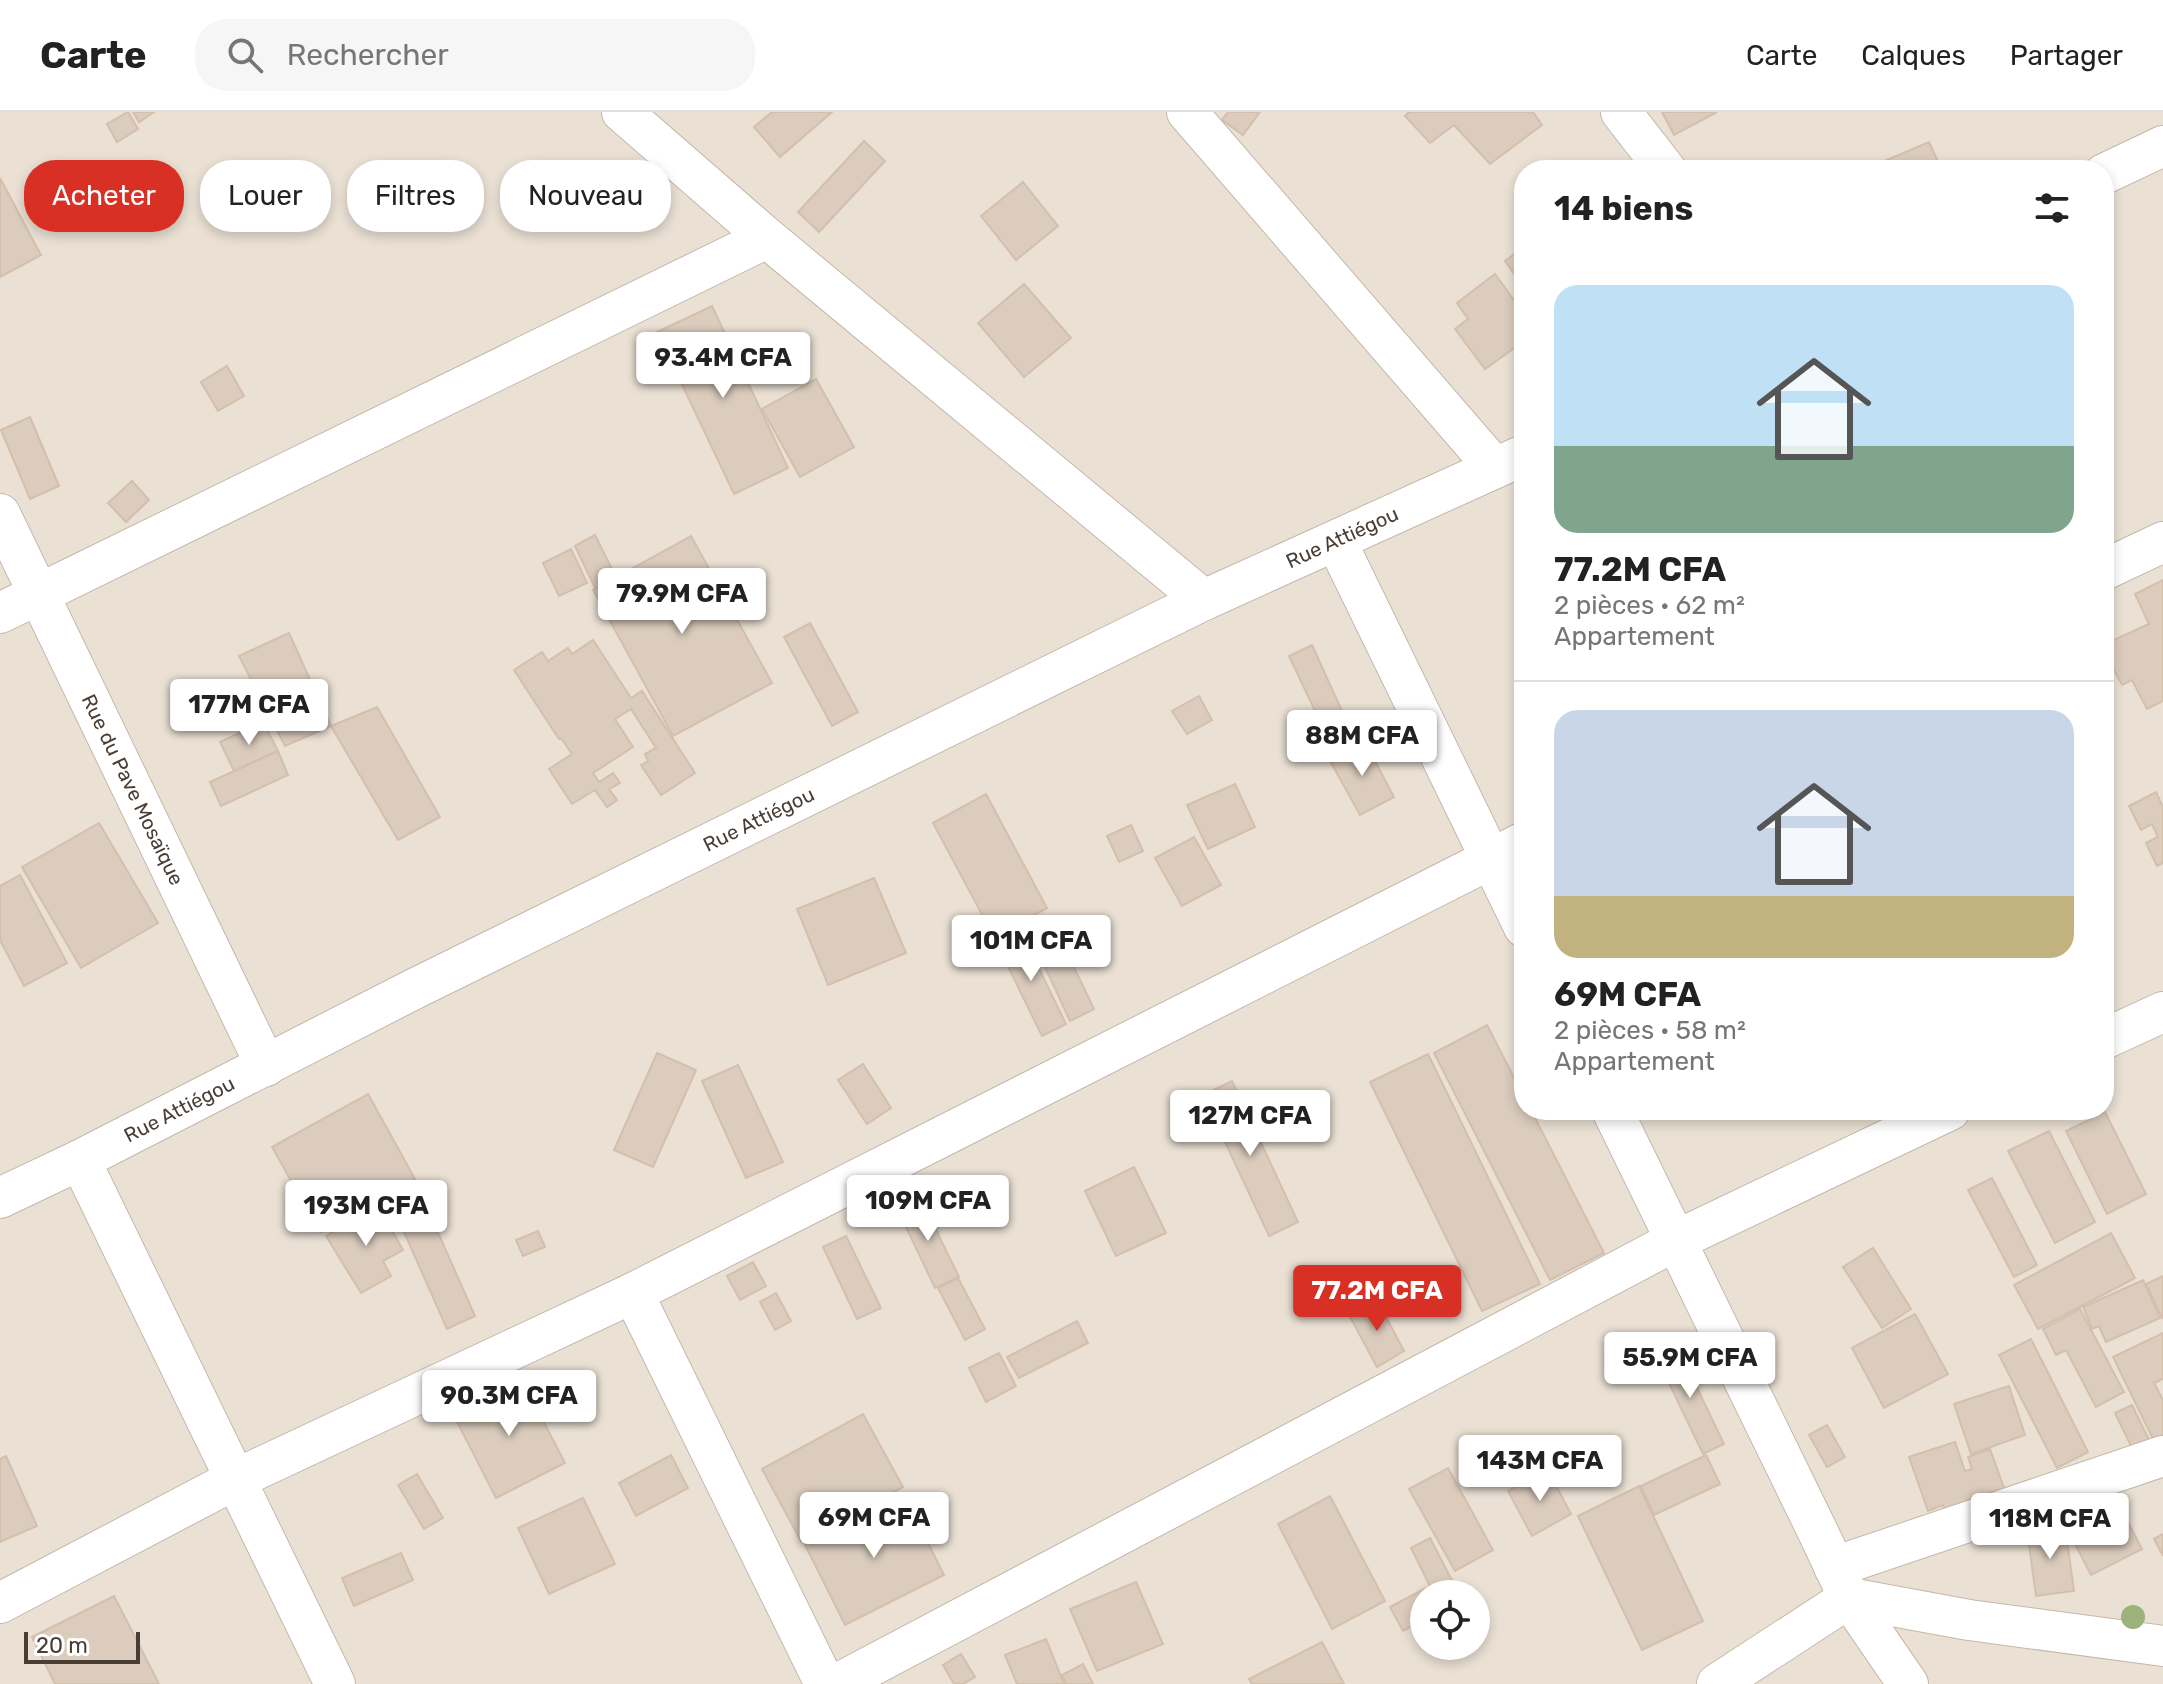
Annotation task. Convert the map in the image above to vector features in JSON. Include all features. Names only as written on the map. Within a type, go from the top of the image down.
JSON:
[{"type":"street","points":[[622,112],[767,238],[1204,600]]},
{"type":"street","points":[[1187,112],[1509,462]]},
{"type":"street","points":[[1621,112],[1658,160]]},
{"type":"street","points":[[2114,169],[2163,146]]},
{"type":"street","points":[[0,613],[767,238]]},
{"type":"street","name":"Rue Attiégou","points":[[0,1198],[414,989],[1204,600],[1509,462]]},
{"type":"street","name":"Rue du Pave Mosaïque","points":[[0,514],[266,1066]]},
{"type":"street","points":[[1336,541],[1507,850],[1514,882]]},
{"type":"street","points":[[2114,565],[2163,542]]},
{"type":"street","points":[[0,1603],[234,1480],[633,1293],[1507,850]]},
{"type":"street","points":[[2114,1034],[2163,1012]]},
{"type":"street","points":[[1617,1120],[1841,1583],[1908,1684]]},
{"type":"street","points":[[837,1684],[1675,1241],[1929,1120]]},
{"type":"street","points":[[80,1160],[335,1684]]},
{"type":"street","points":[[633,1293],[825,1684]]},
{"type":"street","points":[[1717,1684],[1841,1583],[2163,1456]]},
{"type":"street","points":[[1841,1583],[1969,1620],[2163,1646]]},
{"type":"shaded area","points":[[0,112],[2163,112],[2163,1684],[0,1684]]},
{"type":"building","points":[[128,112],[138,129],[117,142],[107,124]]},
{"type":"building","points":[[133,112],[154,112],[139,122]]},
{"type":"building","points":[[772,112],[832,112],[780,157],[754,127]]},
{"type":"building","points":[[1228,112],[1260,112],[1243,135],[1222,120]]},
{"type":"building","points":[[1409,112],[1533,112],[1542,125],[1490,164],[1454,125],[1430,143],[1405,116]]},
{"type":"building","points":[[1662,112],[1717,112],[1674,135]]},
{"type":"building","points":[[864,141],[885,161],[819,232],[798,212]]},
{"type":"building","points":[[1929,142],[1937,160],[1887,160]]},
{"type":"building","points":[[0,178],[24,223],[24,232],[29,232],[41,255],[0,277]]},
{"type":"building","points":[[1023,182],[1058,226],[1016,260],[981,216]]},
{"type":"building","points":[[1514,254],[1514,274],[1505,261]]},
{"type":"building","points":[[1495,274],[1514,300],[1514,348],[1485,369],[1455,329],[1468,319],[1457,303]]},
{"type":"building","points":[[1024,284],[1071,338],[1024,377],[978,323]]},
{"type":"building","points":[[712,306],[788,468],[734,494],[657,332]]},
{"type":"building","points":[[227,366],[244,396],[218,411],[201,382]]},
{"type":"building","points":[[816,379],[854,447],[800,477],[762,409]]},
{"type":"building","points":[[30,417],[59,486],[30,499],[1,430]]},
{"type":"building","points":[[132,481],[149,500],[126,522],[108,503]]},
{"type":"building","points":[[595,535],[616,577],[595,588],[575,546]]},
{"type":"building","points":[[691,536],[772,683],[673,736],[593,590]]},
{"type":"building","points":[[571,549],[587,583],[559,596],[543,563]]},
{"type":"building","points":[[2163,580],[2163,701],[2147,709],[2132,680],[2122,685],[2114,670],[2114,640],[2149,624],[2135,594]]},
{"type":"building","points":[[810,623],[858,712],[832,726],[784,637]]},
{"type":"building","points":[[289,633],[331,726],[285,746],[239,656]]},
{"type":"building","points":[[593,640],[631,698],[642,691],[695,773],[661,795],[641,765],[648,761],[645,754],[656,748],[631,709],[615,719],[633,747],[593,773],[599,782],[613,773],[620,783],[609,789],[617,800],[607,807],[595,790],[572,804],[549,769],[572,754],[514,670],[542,652],[548,661],[568,648],[572,654]]},
{"type":"building","points":[[1312,645],[1346,720],[1324,730],[1289,656]]},
{"type":"building","points":[[1199,696],[1212,720],[1187,734],[1172,711]]},
{"type":"building","points":[[377,707],[440,817],[398,840],[331,726]]},
{"type":"building","points":[[263,722],[278,751],[234,771],[220,742]]},
{"type":"building","points":[[1364,740],[1394,797],[1360,815],[1329,759]]},
{"type":"building","points":[[278,751],[288,775],[221,806],[210,782]]},
{"type":"building","points":[[1235,784],[1255,827],[1208,849],[1187,805]]},
{"type":"building","points":[[2156,792],[2163,807],[2163,863],[2157,866],[2146,843],[2158,837],[2152,824],[2141,830],[2129,806]]},
{"type":"building","points":[[986,794],[1047,908],[994,937],[933,823]]},
{"type":"building","points":[[99,823],[158,923],[81,968],[22,867]]},
{"type":"building","points":[[1131,825],[1143,851],[1119,862],[1107,836]]},
{"type":"building","points":[[1194,837],[1221,885],[1182,906],[1155,858]]},
{"type":"building","points":[[20,875],[67,963],[24,986],[0,940],[0,886]]},
{"type":"building","points":[[874,878],[906,953],[828,985],[797,909]]},
{"type":"building","points":[[1050,917],[1094,1009],[1070,1021],[1027,928]]},
{"type":"building","points":[[1020,930],[1066,1024],[1042,1036],[996,942]]},
{"type":"building","points":[[1487,1025],[1514,1078],[1514,1120],[1536,1120],[1604,1253],[1550,1280],[1434,1053]]},
{"type":"building","points":[[657,1053],[696,1070],[653,1167],[614,1150]]},
{"type":"building","points":[[1428,1054],[1540,1284],[1482,1311],[1370,1082]]},
{"type":"building","points":[[863,1064],[891,1108],[867,1124],[838,1080]]},
{"type":"building","points":[[738,1065],[783,1162],[746,1178],[702,1081]]},
{"type":"building","points":[[1232,1081],[1298,1222],[1269,1236],[1203,1095]]},
{"type":"building","points":[[368,1094],[415,1179],[320,1232],[272,1147]]},
{"type":"building","points":[[2089,1120],[2109,1120],[2146,1194],[2107,1214],[2066,1131]]},
{"type":"building","points":[[2049,1131],[2095,1222],[2055,1243],[2008,1151]]},
{"type":"building","points":[[1134,1167],[1166,1233],[1116,1256],[1085,1191]]},
{"type":"building","points":[[1992,1178],[2037,1265],[2014,1277],[1968,1190]]},
{"type":"building","points":[[920,1197],[959,1277],[935,1288],[897,1208]]},
{"type":"building","points":[[378,1205],[403,1250],[383,1261],[391,1276],[361,1293],[326,1236]]},
{"type":"building","points":[[432,1219],[475,1316],[447,1329],[404,1232]]},
{"type":"building","points":[[538,1231],[545,1247],[523,1256],[516,1240]]},
{"type":"building","points":[[2111,1233],[2135,1278],[2038,1329],[2014,1285]]},
{"type":"building","points":[[846,1236],[881,1308],[857,1319],[823,1247]]},
{"type":"building","points":[[1873,1248],[1911,1309],[1882,1328],[1843,1267]]},
{"type":"building","points":[[753,1262],[766,1286],[740,1300],[727,1276]]},
{"type":"building","points":[[2163,1276],[2163,1319],[2146,1284]]},
{"type":"building","points":[[958,1278],[985,1329],[965,1340],[938,1288]]},
{"type":"building","points":[[2143,1280],[2160,1318],[2106,1342],[2099,1326],[2092,1329],[2083,1307]]},
{"type":"building","points":[[776,1293],[791,1321],[775,1330],[760,1302]]},
{"type":"building","points":[[1377,1300],[1404,1351],[1377,1367],[1349,1315]]},
{"type":"building","points":[[2080,1309],[2124,1392],[2096,1407],[2066,1350],[2056,1355],[2043,1329]]},
{"type":"building","points":[[1915,1314],[1948,1374],[1884,1408],[1852,1348]]},
{"type":"building","points":[[1077,1321],[1088,1343],[1019,1378],[1007,1357]]},
{"type":"building","points":[[2163,1333],[2163,1379],[2154,1383],[2163,1400],[2163,1437],[2154,1441],[2113,1357]]},
{"type":"building","points":[[2031,1339],[2088,1452],[2057,1468],[1999,1355]]},
{"type":"building","points":[[1677,1346],[1724,1444],[1703,1454],[1656,1356]]},
{"type":"building","points":[[999,1353],[1016,1386],[986,1402],[969,1368]]},
{"type":"building","points":[[521,1378],[565,1463],[496,1498],[453,1414]]},
{"type":"building","points":[[2009,1386],[2025,1435],[1971,1454],[1954,1404]]},
{"type":"building","points":[[2132,1405],[2149,1440],[2132,1448],[2115,1413]]},
{"type":"building","points":[[863,1414],[903,1487],[801,1541],[762,1469]]},
{"type":"building","points":[[1827,1425],[1845,1457],[1827,1467],[1809,1435]]},
{"type":"building","points":[[1955,1442],[1965,1471],[1972,1469],[1968,1457],[1990,1449],[2006,1494],[1947,1515],[1943,1505],[1928,1511],[1909,1457]]},
{"type":"building","points":[[671,1455],[688,1488],[636,1516],[619,1483]]},
{"type":"building","points":[[1706,1455],[1720,1484],[1654,1515],[1641,1486]]},
{"type":"building","points":[[6,1456],[37,1526],[0,1542],[0,1459]]},
{"type":"building","points":[[1448,1468],[1493,1550],[1455,1571],[1409,1489]]},
{"type":"building","points":[[1548,1470],[1571,1514],[1532,1536],[1508,1491]]},
{"type":"building","points":[[417,1474],[443,1518],[424,1529],[398,1485]]},
{"type":"building","points":[[1639,1486],[1703,1621],[1642,1650],[1578,1516]]},
{"type":"building","points":[[904,1495],[944,1575],[845,1625],[805,1545]]},
{"type":"building","points":[[1330,1496],[1385,1601],[1332,1629],[1278,1524]]},
{"type":"building","points":[[583,1498],[615,1564],[549,1594],[518,1528]]},
{"type":"building","points":[[2121,1509],[2142,1549],[2091,1575],[2070,1534]]},
{"type":"building","points":[[2065,1526],[2074,1591],[2036,1596],[2027,1530]]},
{"type":"building","points":[[2163,1534],[2163,1556],[2154,1539]]},
{"type":"building","points":[[1430,1538],[1452,1580],[1427,1580],[1411,1548]]},
{"type":"building","points":[[401,1553],[413,1580],[354,1606],[342,1578]]},
{"type":"building","points":[[1136,1582],[1163,1644],[1097,1671],[1070,1609]]},
{"type":"building","points":[[114,1596],[159,1684],[55,1684],[32,1637]]},
{"type":"building","points":[[1410,1596],[1410,1627],[1403,1631],[1390,1607]]},
{"type":"building","points":[[1046,1639],[1064,1684],[1017,1684],[1005,1655]]},
{"type":"building","points":[[1322,1642],[1344,1684],[1252,1684],[1249,1679]]},
{"type":"building","points":[[961,1654],[975,1677],[963,1684],[954,1684],[943,1665]]},
{"type":"building","points":[[1083,1664],[1093,1684],[1066,1684],[1062,1675]]}]
